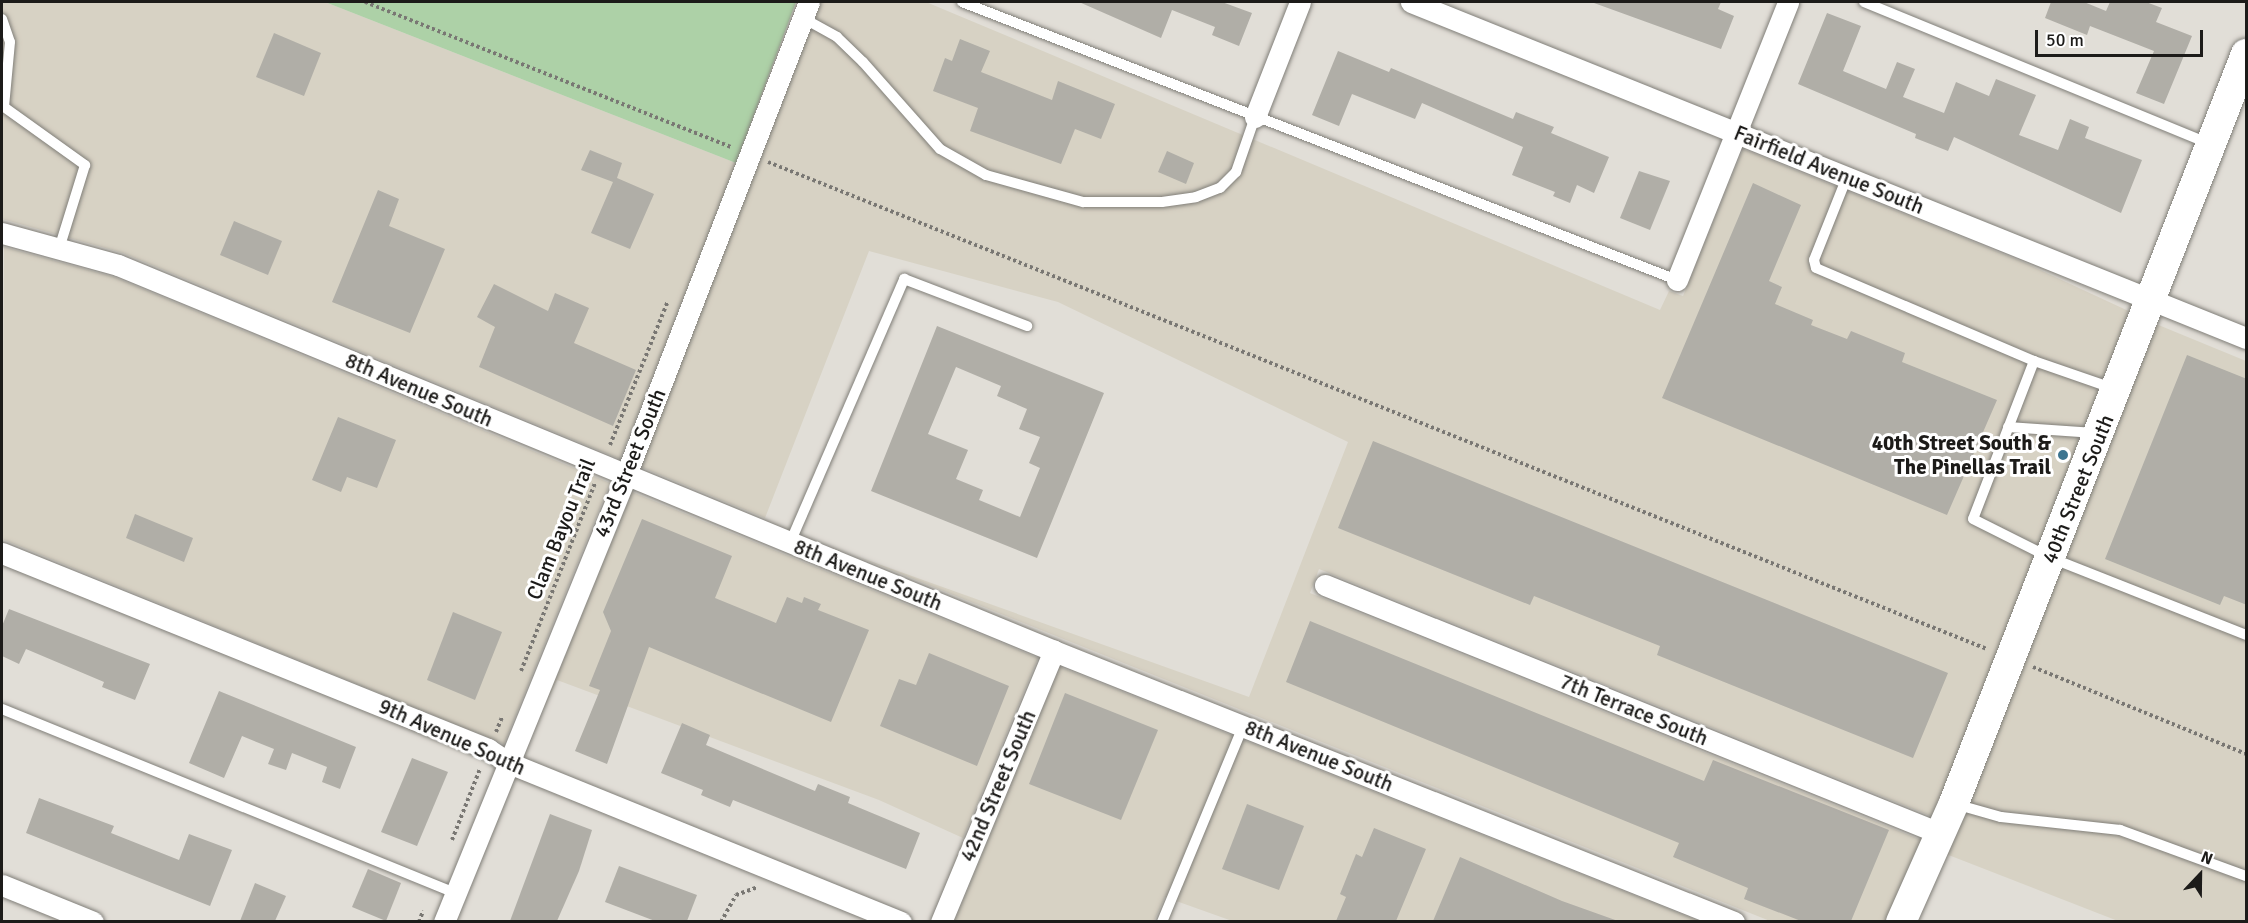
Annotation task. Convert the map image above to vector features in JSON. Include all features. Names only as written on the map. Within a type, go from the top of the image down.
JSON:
[{"type":"street","points":[[1255,117],[1300,2]]},
{"type":"street","name":"Fairfield Avenue South","points":[[1411,2],[2247,338]]},
{"type":"street","points":[[1677,280],[1788,2]]},
{"type":"street","name":"43rd Street South","points":[[444,921],[626,475],[806,10]]},
{"type":"street","name":"40th Street South","points":[[1901,921],[1954,804],[2153,301],[2247,54]]},
{"type":"street","name":"8th Avenue South","points":[[2,233],[118,265],[1054,651],[1734,921]]},
{"type":"street","name":"9th Avenue South","points":[[2,553],[488,749],[509,763],[901,921]]},
{"type":"street","name":"7th Terrace South","points":[[1325,585],[1942,834]]},
{"type":"street","name":"42nd Street South","points":[[941,921],[1054,651]]},
{"type":"street","points":[[2,885],[93,921]]},
{"type":"lane","points":[[962,2],[1677,280]]},
{"type":"lane","points":[[1864,2],[2212,145]]},
{"type":"lane","points":[[806,10],[863,62],[940,149],[986,175],[1073,200],[1162,202],[1196,198],[1220,188],[1236,172],[1255,117]]},
{"type":"lane","points":[[2,19],[10,42],[4,107],[85,165],[59,249]]},
{"type":"lane","points":[[1847,177],[1814,260],[1816,268],[2034,361],[2118,390]]},
{"type":"lane","points":[[790,543],[904,279],[1027,326]]},
{"type":"lane","points":[[2034,361],[1973,519],[2051,558],[2247,635]]},
{"type":"lane","points":[[2008,427],[2100,434]]},
{"type":"lane","points":[[2,709],[456,893]]},
{"type":"lane","points":[[1162,921],[1243,726]]},
{"type":"lane","points":[[1954,804],[2001,816],[2120,830],[2247,876]]},
{"type":"path","points":[[365,2],[731,147],[725,158]]},
{"type":"path","points":[[770,163],[1993,652]]},
{"type":"path","name":"Clam Bayou Trail","points":[[520,672],[672,290]]},
{"type":"path","points":[[2029,666],[2247,754]]},
{"type":"path","points":[[451,843],[507,705]]},
{"type":"path","points":[[419,921],[434,884]]},
{"type":"path","points":[[721,921],[736,895],[757,887],[768,891]]},
{"type":"shaded area","points":[[2,2],[325,2],[736,163],[620,459],[123,253],[2,219]]},
{"type":"shaded area","points":[[821,2],[926,2],[1660,310],[1669,291],[1683,296],[1743,149],[2023,262],[2135,314],[1936,818],[1319,569],[1310,593],[1926,842],[1889,921],[1770,921],[856,556],[1249,697],[1348,442],[1058,302],[869,251],[765,518],[641,467]]},
{"type":"shaded area","points":[[4,247],[114,277],[610,483],[504,744],[2,539]]},
{"type":"shaded area","points":[[2156,324],[2246,361],[2246,921],[2118,921],[1946,854]]},
{"type":"shaded area","points":[[632,492],[1038,658],[963,838],[879,800],[557,680],[543,710]]},
{"type":"shaded area","points":[[1060,667],[1699,921],[1235,922],[1165,897],[1154,921],[954,922]]},
{"type":"green space","points":[[325,2],[796,2],[736,163]]},
{"type":"building","points":[[1079,2],[1222,2],[1252,13],[1239,46],[1212,35],[1215,27],[1172,10],[1161,38]]},
{"type":"building","points":[[1721,2],[1718,9],[1734,16],[1721,49],[1594,3]]},
{"type":"building","points":[[2051,2],[2084,2],[2106,11],[2110,2],[2146,2],[2162,8],[2156,22],[2192,36],[2164,104],[2136,93],[2154,51],[2090,26],[2087,35],[2045,18]]},
{"type":"building","points":[[1827,13],[1861,26],[1843,71],[1886,89],[1897,62],[1915,69],[1903,97],[1944,113],[1956,82],[1989,96],[1996,79],[2036,95],[2019,135],[2058,150],[2070,119],[2089,127],[2085,138],[2142,160],[2121,213],[1954,137],[1948,151],[1915,138],[1916,134],[1798,84]]},
{"type":"building","points":[[274,33],[321,53],[304,96],[256,77]]},
{"type":"building","points":[[960,39],[990,51],[981,72],[1052,100],[1058,81],[1115,104],[1101,139],[1075,129],[1061,164],[970,131],[978,108],[933,91],[945,58],[952,61]]},
{"type":"building","points":[[1338,51],[1389,72],[1391,68],[1513,119],[1516,112],[1554,127],[1551,133],[1609,157],[1594,193],[1577,185],[1570,203],[1553,196],[1555,192],[1512,175],[1523,147],[1422,103],[1415,119],[1352,94],[1339,126],[1312,115]]},
{"type":"building","points":[[590,150],[622,163],[617,178],[654,194],[630,249],[591,233],[613,182],[581,170]]},
{"type":"building","points":[[1167,151],[1194,163],[1186,184],[1158,172]]},
{"type":"building","points":[[1639,171],[1670,181],[1650,230],[1620,218]]},
{"type":"building","points":[[1753,183],[1801,205],[1769,281],[1782,287],[1775,304],[1813,320],[1811,325],[1847,339],[1851,331],[1905,353],[1902,362],[1997,400],[1947,515],[1662,398]]},
{"type":"building","points":[[378,190],[399,199],[389,226],[445,249],[410,333],[332,302]]},
{"type":"building","points":[[234,221],[282,241],[268,275],[220,255]]},
{"type":"building","points":[[494,284],[548,311],[555,293],[589,308],[574,343],[636,370],[613,426],[479,367],[495,327],[477,317]]},
{"type":"building","points":[[937,326],[1104,393],[1037,558],[871,491]],"holes":[[[956,367],[1001,386],[997,396],[1027,409],[1019,429],[1040,437],[1029,463],[1040,468],[1020,517],[979,500],[983,490],[956,479],[968,450],[928,434]]]},
{"type":"building","points":[[2187,355],[2247,379],[2247,605],[2224,596],[2220,605],[2105,559]]},
{"type":"building","points":[[338,417],[396,440],[377,488],[347,477],[341,492],[312,480]]},
{"type":"building","points":[[1373,441],[1948,673],[1913,758],[1657,655],[1660,646],[1534,596],[1530,605],[1338,528]]},
{"type":"building","points":[[135,514],[193,538],[184,562],[126,538]]},
{"type":"building","points":[[642,519],[732,556],[715,598],[776,623],[787,597],[802,603],[804,597],[821,604],[818,610],[869,630],[831,722],[649,647],[607,764],[575,751],[600,690],[589,686],[611,631],[603,612]]},
{"type":"building","points":[[9,609],[150,664],[135,700],[102,687],[104,682],[26,649],[19,664],[2,656],[2,626]]},
{"type":"building","points":[[453,612],[502,632],[475,700],[427,680]]},
{"type":"building","points":[[1310,621],[1704,781],[1713,760],[1889,830],[1851,921],[1801,921],[1744,899],[1748,888],[1673,857],[1679,843],[1286,682]]},
{"type":"building","points":[[929,653],[1009,686],[977,766],[880,726],[899,679],[916,685]]},
{"type":"building","points":[[219,691],[356,747],[340,789],[322,782],[327,767],[292,753],[286,770],[268,764],[274,749],[242,736],[224,778],[189,763]]},
{"type":"building","points":[[1065,693],[1158,730],[1121,820],[1029,784]]},
{"type":"building","points":[[682,723],[710,735],[706,745],[815,791],[818,784],[850,797],[848,803],[920,833],[906,869],[733,800],[730,807],[701,795],[703,790],[661,773]]},
{"type":"building","points":[[412,758],[448,772],[417,846],[381,832]]},
{"type":"building","points":[[39,798],[114,826],[111,833],[179,860],[189,834],[232,850],[210,906],[26,833]]},
{"type":"building","points":[[1247,804],[1304,826],[1279,890],[1222,869]]},
{"type":"building","points":[[550,814],[592,830],[579,871],[557,921],[510,921]]},
{"type":"building","points":[[1374,828],[1426,849],[1396,921],[1336,921],[1346,897],[1340,894],[1356,854],[1362,857]]},
{"type":"building","points":[[1460,857],[1562,901],[1618,921],[1433,921]]},
{"type":"building","points":[[619,866],[697,895],[687,921],[655,921],[605,902]]},
{"type":"building","points":[[368,869],[401,883],[386,921],[352,907]]},
{"type":"building","points":[[255,883],[286,896],[275,921],[240,921]]},
{"type":"place","name":"40th Street South & The Pinellas Trail","points":[[2063,455]]}]
